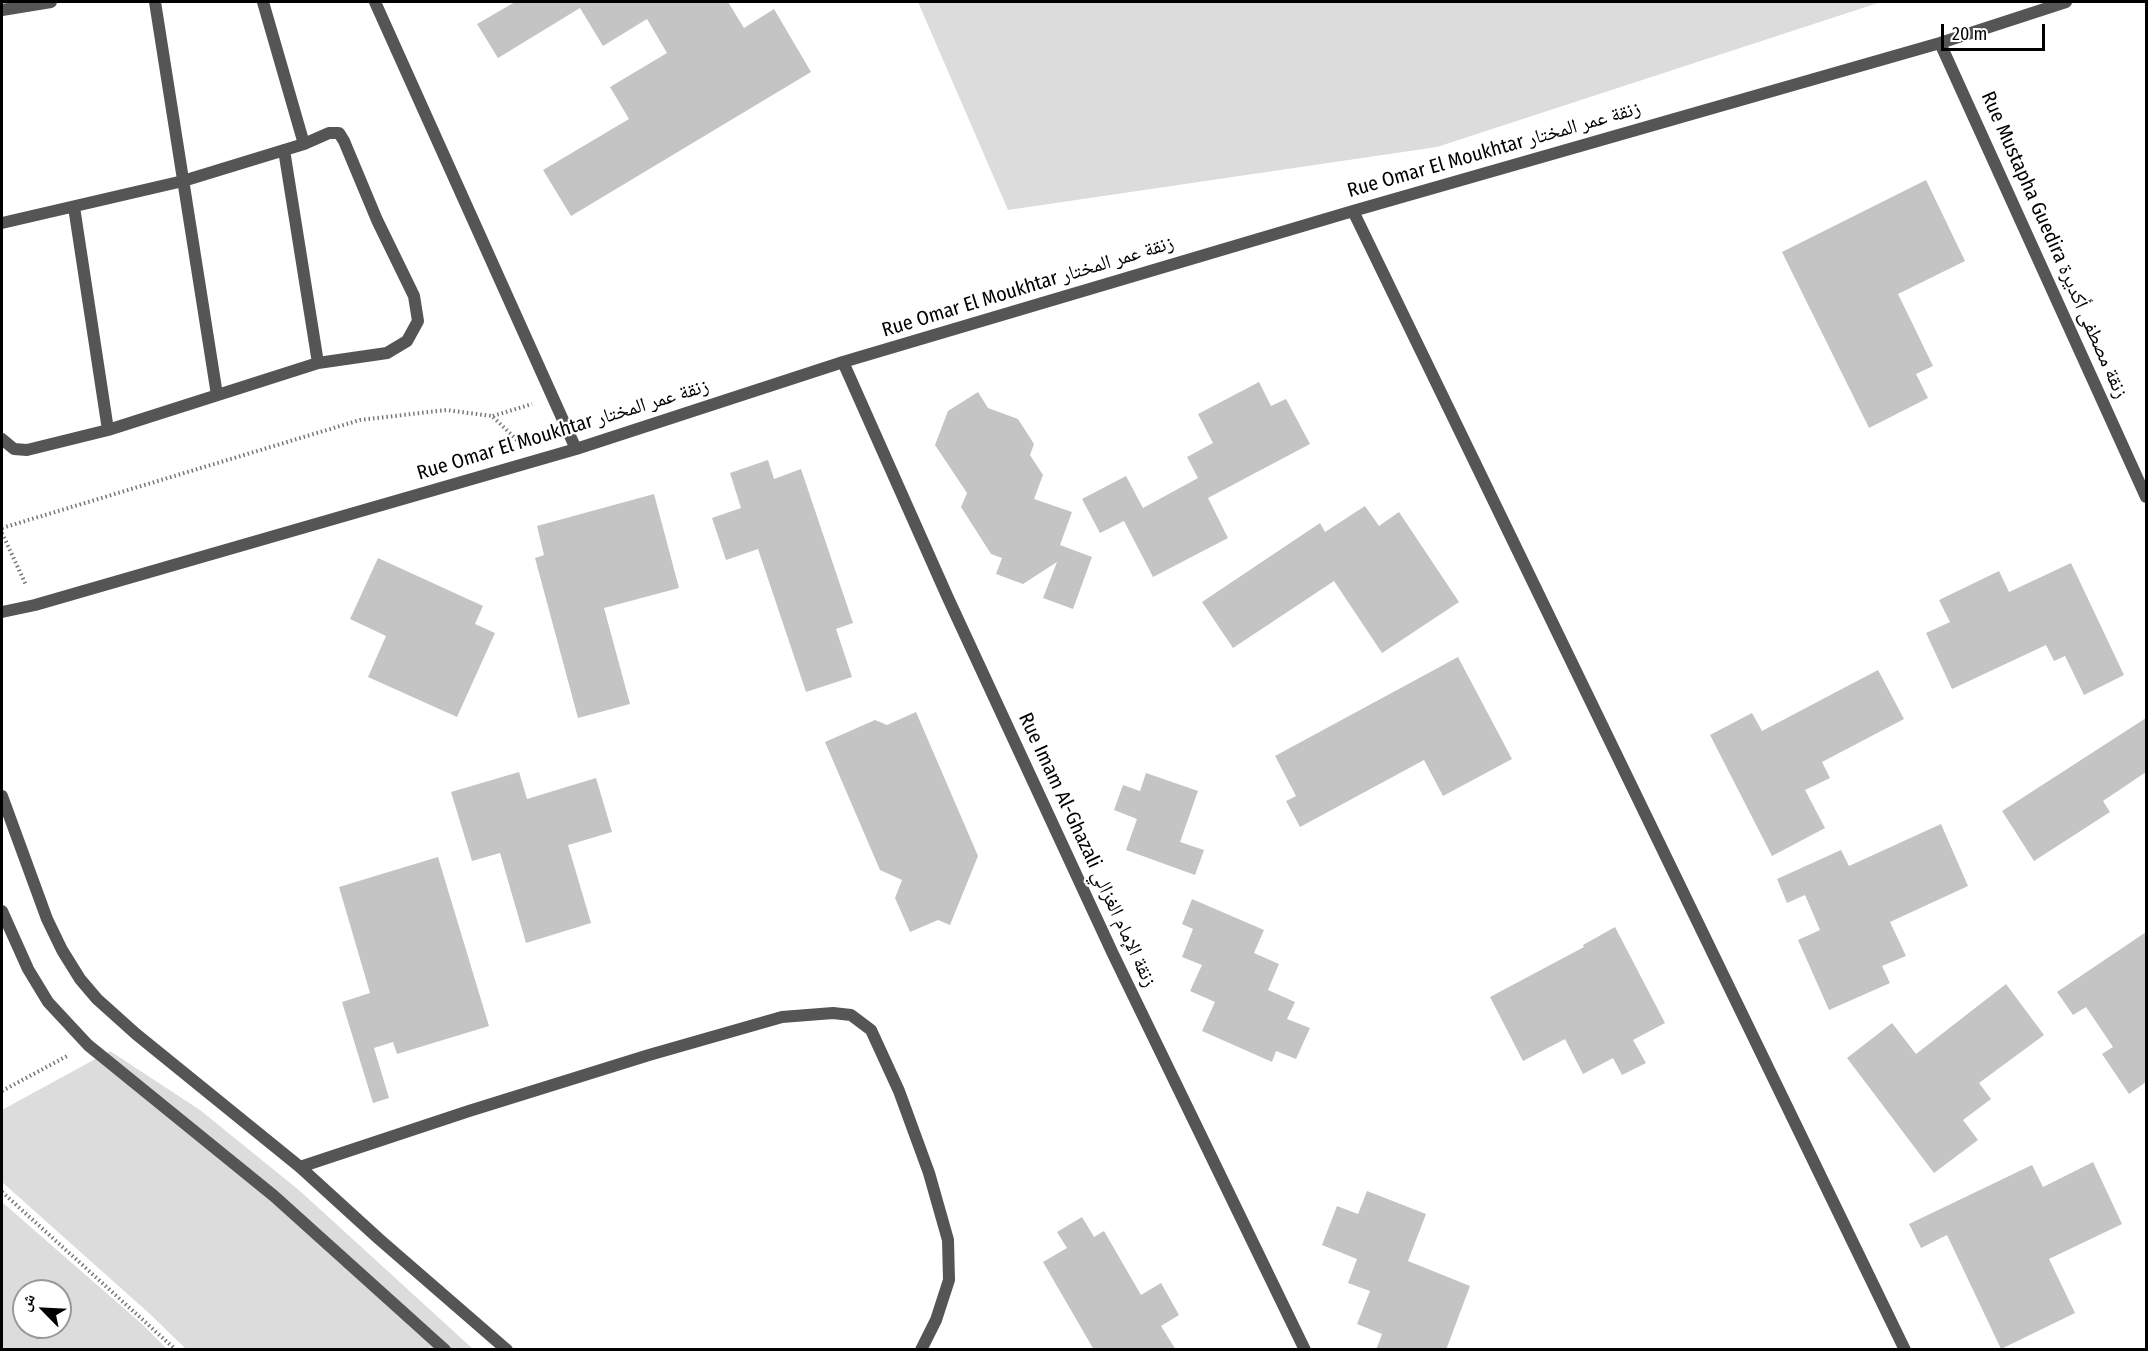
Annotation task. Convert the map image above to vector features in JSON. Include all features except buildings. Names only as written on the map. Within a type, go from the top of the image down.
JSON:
[{"type":"street","points":[[2,10],[42,2]]},
{"type":"street","points":[[155,2],[217,395]]},
{"type":"street","points":[[263,2],[304,144]]},
{"type":"street","points":[[375,2],[576,449]]},
{"type":"street","name":"Rue Omar El Moukhtar زنقة عمر المختار","points":[[2,612],[539,460],[843,362],[1353,211],[1940,43],[2066,2]]},
{"type":"street","name":"Rue Mustapha Guedira زنقة مصطفى أكديرة","points":[[1940,43],[2146,496]]},
{"type":"street","points":[[2,223],[183,181],[304,144],[329,133],[339,133],[377,220],[414,296],[418,321],[407,341],[387,353],[318,363],[108,430],[27,450],[14,449],[2,439]]},
{"type":"street","points":[[284,150],[318,363]]},
{"type":"street","points":[[74,207],[108,430]]},
{"type":"street","points":[[1353,211],[1905,1350]]},
{"type":"street","name":"Rue Imam Al-Ghazali زنقة الإمام الغزالي","points":[[843,362],[948,598],[1108,943],[1305,1350]]},
{"type":"street","points":[[2,796],[47,919],[80,979],[114,1016],[300,1167],[507,1350]]},
{"type":"street","points":[[2,912],[28,969],[48,1002],[88,1045],[274,1196],[446,1350]]},
{"type":"street","points":[[300,1167],[469,1111],[649,1055],[782,1017],[833,1013],[851,1015],[871,1030],[899,1091],[930,1173],[948,1240],[949,1280],[936,1320],[921,1350]]},
{"type":"path","points":[[2,528],[360,420],[446,410],[492,416],[552,397]]},
{"type":"path","points":[[492,416],[539,460]]},
{"type":"path","points":[[2,533],[35,604]]},
{"type":"path","points":[[2,1091],[88,1045]]},
{"type":"path","points":[[2,1192],[176,1350]]},
{"type":"shaded area","points":[[918,2],[1881,2],[1437,147],[1008,210]]},
{"type":"shaded area","points":[[110,1051],[200,1110],[300,1191],[473,1349],[186,1349],[2,1182],[2,1110]]},
{"type":"shaded area","points":[[2,1202],[143,1325],[167,1349],[2,1349]]}]
